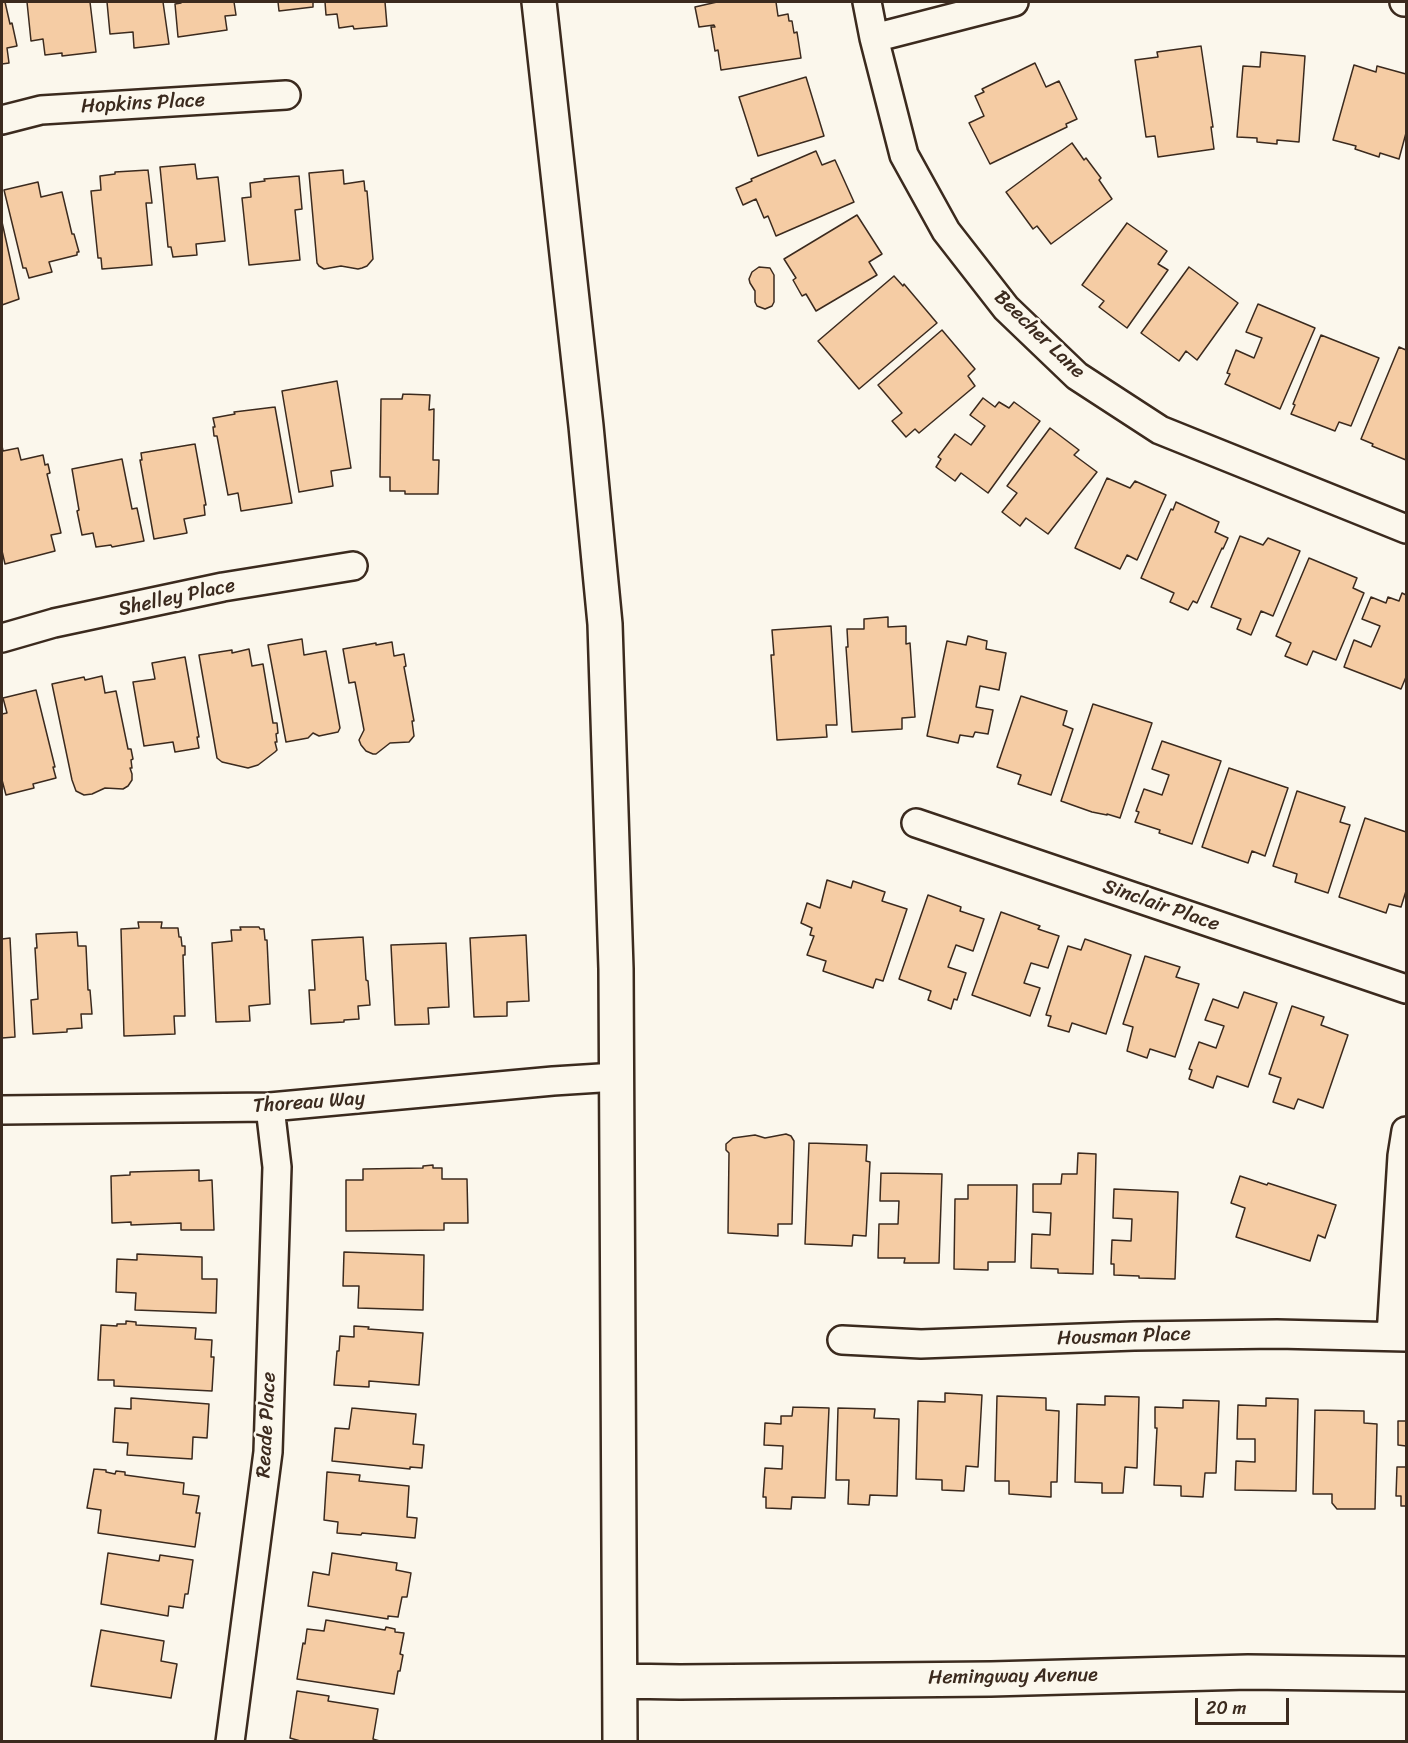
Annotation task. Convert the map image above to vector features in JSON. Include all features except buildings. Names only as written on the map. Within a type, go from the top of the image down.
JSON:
[{"type":"main road","points":[[539,2],[585,414],[605,624],[615,969],[620,1742]]},
{"type":"main road","name":"Hemingway Avenue","points":[[620,1680],[680,1682],[1248,1672],[1407,1674]]},
{"type":"street","name":"Beecher Lane","points":[[867,2],[904,155],[946,231],[1006,308],[1077,376],[1160,430],[1407,529]]},
{"type":"street","points":[[874,38],[1014,2]]},
{"type":"street","name":"Hopkins Place","points":[[2,120],[41,110],[286,95]]},
{"type":"street","name":"Shelley Place","points":[[2,638],[54,623],[223,587],[353,566]]},
{"type":"street","name":"Sinclair Place","points":[[915,823],[1407,988]]},
{"type":"street","name":"Thoreau Way","points":[[2,1110],[270,1107],[616,1077]]},
{"type":"street","name":"Reade Place","points":[[230,1742],[268,1452],[277,1167],[270,1107]]},
{"type":"street","points":[[1399,1337],[1402,1156],[1407,1131]]},
{"type":"street","name":"Housman Place","points":[[842,1340],[921,1344],[1253,1334],[1399,1337]]}]
